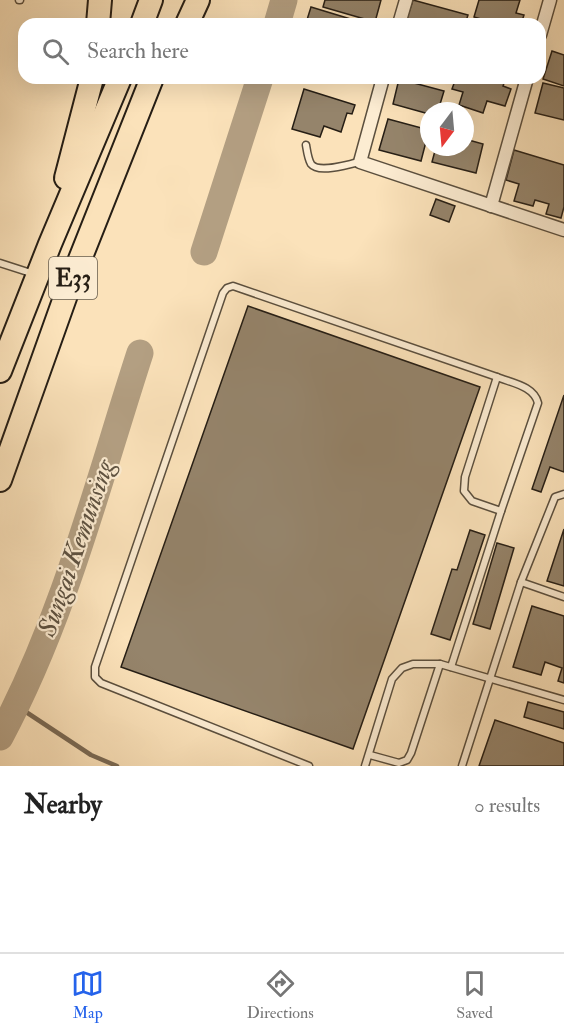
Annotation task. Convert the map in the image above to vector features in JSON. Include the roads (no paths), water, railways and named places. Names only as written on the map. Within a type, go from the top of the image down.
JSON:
[{"type":"highway","points":[[98,18],[100,0]]},
{"type":"highway","points":[[144,18],[151,0]]},
{"type":"highway","points":[[175,18],[182,0]]},
{"type":"highway","points":[[190,18],[198,0]]},
{"type":"highway","points":[[50,244],[90,84]]},
{"type":"highway","name":"E33","points":[[0,371],[50,244],[117,84]]},
{"type":"highway","name":"E33","points":[[0,480],[80,262],[150,84]]},
{"type":"highway","points":[[80,262],[160,84]]},
{"type":"street","points":[[401,18],[406,0]]},
{"type":"street","points":[[545,18],[550,0]]},
{"type":"street","points":[[382,84],[360,162],[564,230]]},
{"type":"street","points":[[491,206],[525,84]]},
{"type":"lane","points":[[306,145],[310,162],[315,168],[330,168],[360,162]]},
{"type":"lane","points":[[0,263],[38,275]]},
{"type":"lane","points":[[309,766],[101,683],[95,676],[94,667],[223,293],[227,288],[233,286],[497,377],[532,390],[536,396],[538,403],[451,667]]},
{"type":"lane","points":[[497,377],[465,477],[464,491],[472,501],[501,511]]},
{"type":"lane","points":[[462,766],[521,582],[555,497],[564,494]]},
{"type":"lane","points":[[521,582],[564,597]]},
{"type":"lane","points":[[365,766],[392,678],[402,668],[413,664],[440,664],[564,700]]},
{"type":"lane","points":[[370,755],[399,763],[406,760],[411,753],[440,664]]},
{"type":"waterway","name":"Sungai Kemunsing","points":[[279,18],[284,0]]},
{"type":"waterway","name":"Sungai Kemunsing","points":[[204,252],[258,84]]},
{"type":"waterway","name":"Sungai Kemunsing","points":[[0,737],[23,692],[61,597],[140,353]]},
{"type":"waterway","points":[[17,706],[91,755],[117,766]]}]
